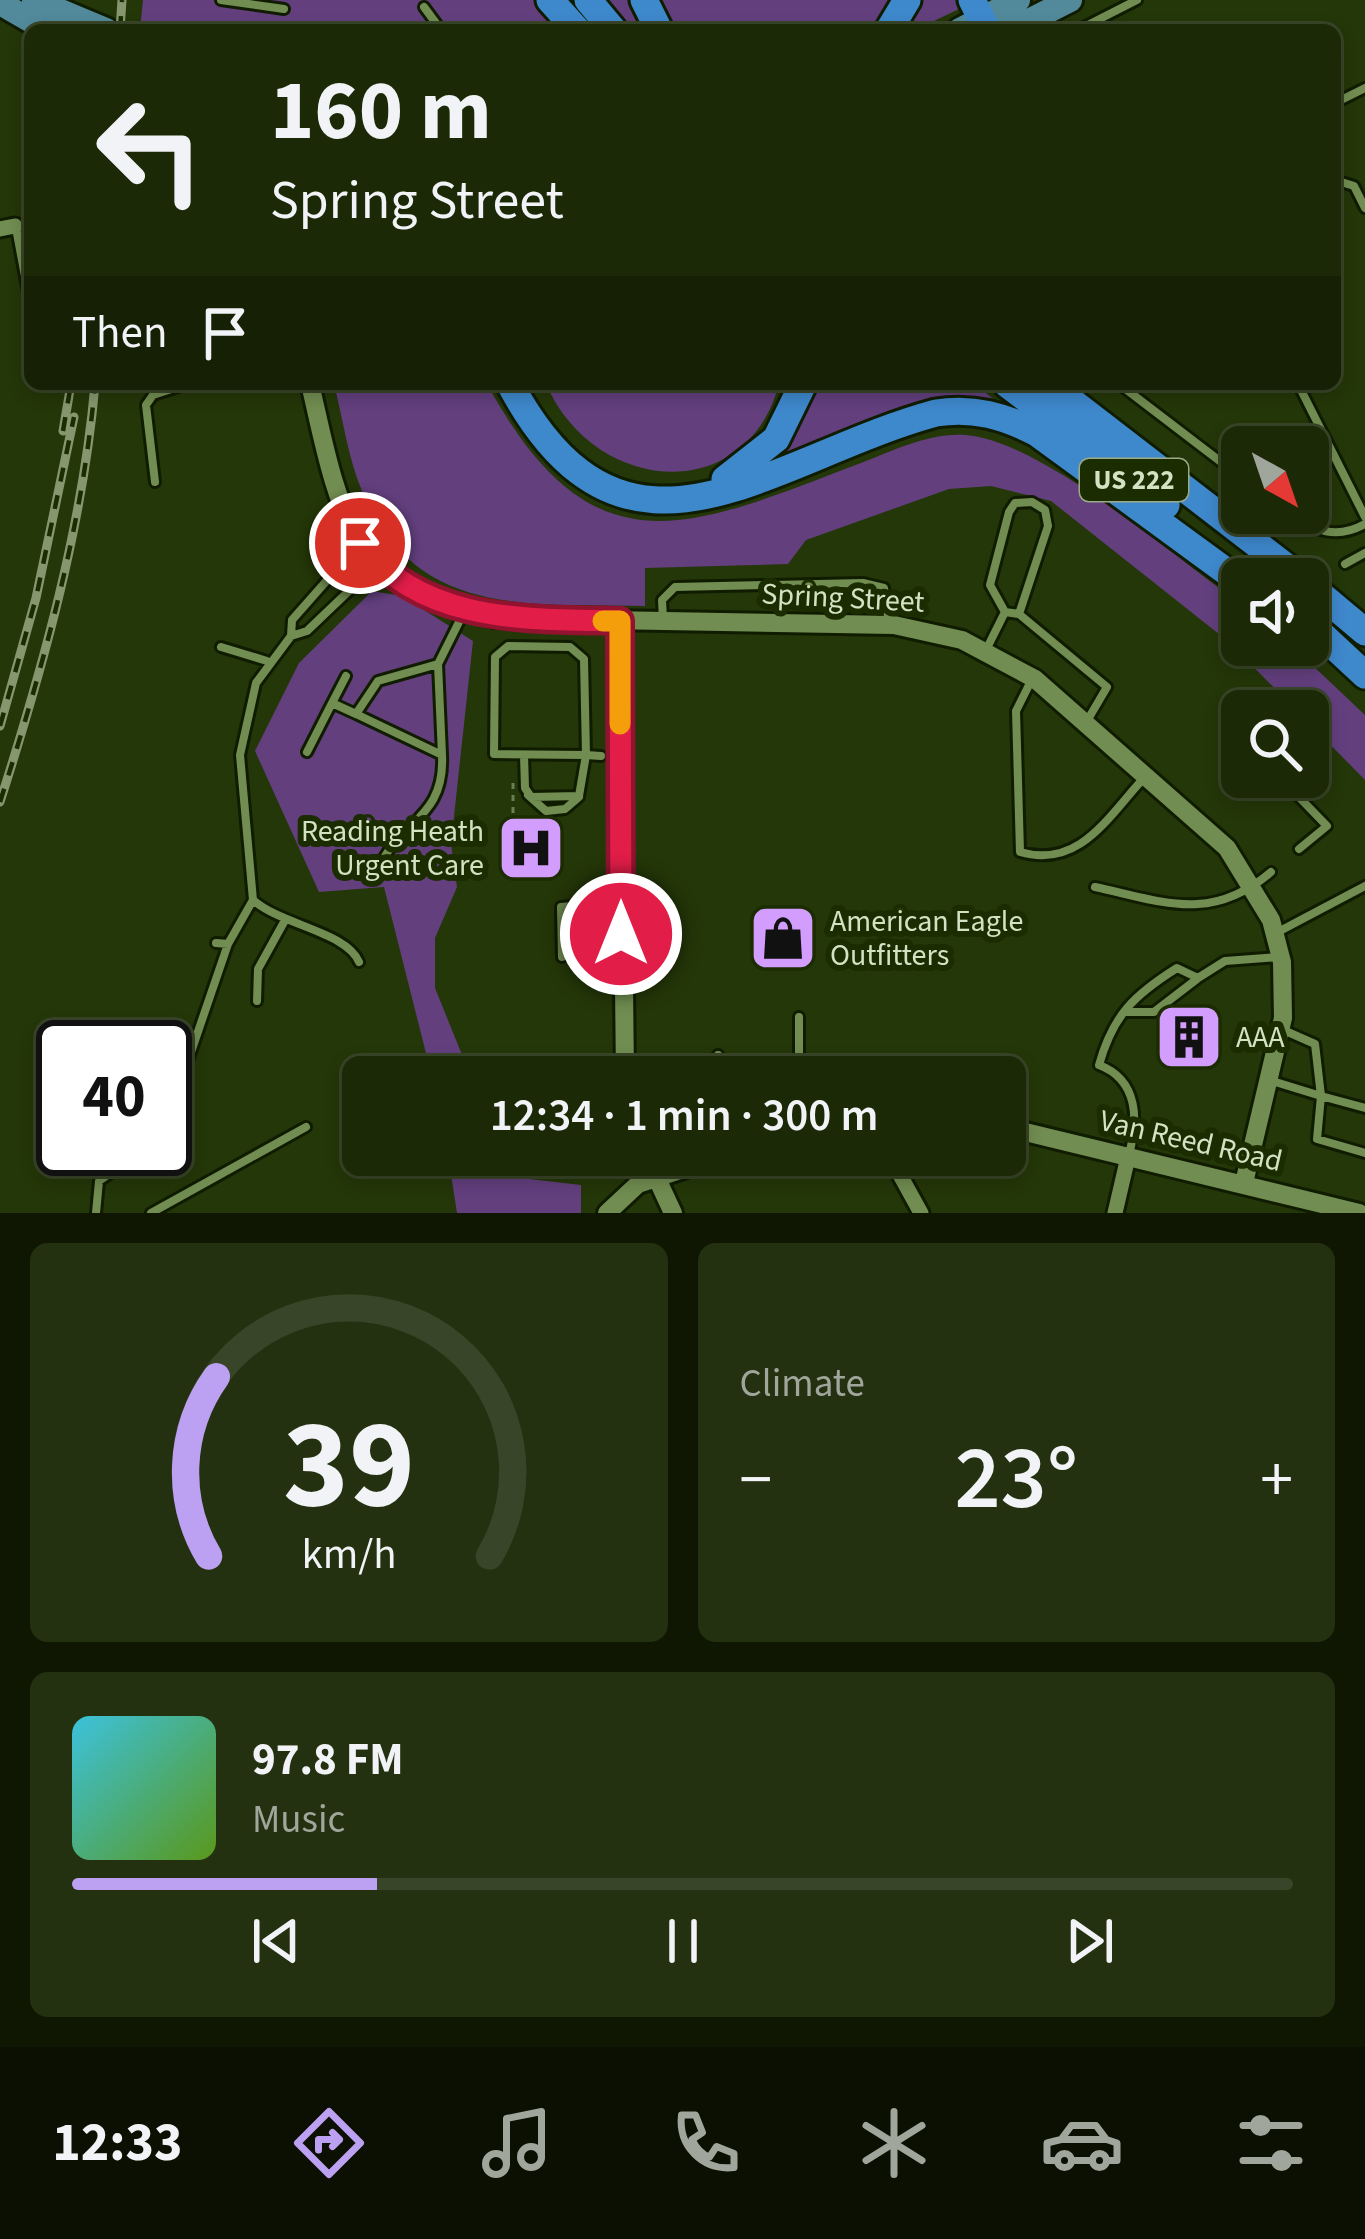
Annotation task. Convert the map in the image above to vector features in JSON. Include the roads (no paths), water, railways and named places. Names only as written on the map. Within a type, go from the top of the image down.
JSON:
[{"type":"highway","points":[[550,0],[572,24]]},
{"type":"highway","points":[[588,0],[608,24]]},
{"type":"highway","points":[[519,390],[527,415],[568,466],[593,482],[644,501],[674,502],[732,489],[925,416],[985,413],[1036,433],[1221,568]]},
{"type":"highway","points":[[521,390],[576,460],[628,488],[664,492],[707,486],[747,467],[785,425],[800,390]]},
{"type":"highway","name":"US 222","points":[[1015,390],[1231,558]]},
{"type":"highway","name":"US 222","points":[[1057,390],[1275,558]]},
{"type":"highway","name":"US 222","points":[[1329,601],[1365,632]]},
{"type":"highway","points":[[1329,641],[1365,675]]},
{"type":"main road","points":[[34,0],[92,24]]},
{"type":"main road","points":[[972,19],[1018,0]]},
{"type":"main road","points":[[1023,24],[1070,0]]},
{"type":"main road","points":[[0,3],[36,24]]},
{"type":"street","name":"Spring Street","points":[[312,390],[360,543],[379,562],[465,610],[495,618],[889,625],[939,633],[986,650],[1032,677],[1227,848],[1255,886],[1275,933],[1281,957],[1281,1029],[1244,1183]]},
{"type":"street","points":[[620,621],[625,1056]]},
{"type":"street","name":"Van Reed Road","points":[[1026,1132],[1361,1211]]},
{"type":"street","points":[[1115,1213],[1128,1157]]},
{"type":"street","points":[[607,1213],[626,1192],[661,1176]]},
{"type":"street","points":[[899,1176],[915,1212]]},
{"type":"street","points":[[655,1178],[673,1213]]},
{"type":"lane","points":[[221,0],[284,9]]},
{"type":"lane","points":[[1090,24],[1137,0]]},
{"type":"lane","points":[[424,7],[437,24]]},
{"type":"lane","points":[[1341,182],[1354,186],[1365,208]]},
{"type":"lane","points":[[8,228],[24,283]]},
{"type":"lane","points":[[154,482],[146,405],[153,395],[168,390]]},
{"type":"lane","points":[[1127,390],[1221,462]]},
{"type":"lane","points":[[1301,390],[1365,520],[1351,532],[1329,531]]},
{"type":"lane","points":[[1004,611],[990,585],[1009,512],[1015,503],[1032,502],[1045,510],[1048,526],[1019,614]]},
{"type":"lane","points":[[291,636],[292,620],[360,543]]},
{"type":"lane","points":[[1345,564],[1365,553]]},
{"type":"lane","points":[[192,1049],[228,944],[253,900],[240,755],[244,723],[267,661],[291,636],[307,631],[379,562]]},
{"type":"lane","points":[[663,622],[662,600],[675,586],[863,583],[884,588],[889,625]]},
{"type":"lane","points":[[382,861],[395,837],[422,820],[442,775],[438,664],[465,610]]},
{"type":"lane","points":[[1004,611],[1019,614],[1107,687],[1086,723]]},
{"type":"lane","points":[[986,650],[1004,611]]},
{"type":"lane","points":[[524,755],[528,794],[538,799],[579,796],[586,755],[581,655],[570,647],[508,646],[495,657],[494,754],[586,755],[601,756]]},
{"type":"lane","points":[[221,647],[267,661]]},
{"type":"lane","points":[[356,714],[378,681],[438,664]]},
{"type":"lane","points":[[307,752],[346,676]]},
{"type":"lane","points":[[1032,677],[1016,711],[1020,852],[1043,857],[1074,851],[1146,775]]},
{"type":"lane","points":[[332,703],[442,755]]},
{"type":"lane","points":[[1299,849],[1327,826],[1300,798]]},
{"type":"lane","points":[[1095,887],[1189,908],[1221,902],[1255,886],[1271,872]]},
{"type":"lane","points":[[1275,933],[1365,886]]},
{"type":"lane","points":[[253,900],[284,922],[341,941],[359,962]]},
{"type":"lane","points":[[562,957],[561,907],[621,902]]},
{"type":"lane","points":[[257,1001],[258,969],[284,922]]},
{"type":"lane","points":[[216,943],[228,944]]},
{"type":"lane","points":[[1126,1012],[1154,1012],[1225,962],[1281,957]]},
{"type":"lane","points":[[1128,1157],[1136,1123],[1133,1102],[1116,1075],[1099,1065],[1110,1030],[1126,1012],[1132,996],[1177,968],[1198,978]]},
{"type":"lane","points":[[799,1017],[799,1056]]},
{"type":"lane","points":[[1281,1029],[1315,1044],[1321,1096],[1317,1139],[1365,1154]]},
{"type":"lane","points":[[1269,1080],[1365,1108]]},
{"type":"lane","points":[[151,1213],[306,1127]]},
{"type":"lane","points":[[96,1213],[99,1181],[106,1176]]},
{"type":"railway","points":[[120,24],[122,0]]},
{"type":"railway","points":[[63,431],[70,390]]},
{"type":"railway","points":[[0,802],[59,595],[81,490],[94,390]]},
{"type":"railway","points":[[0,726],[36,598],[74,417]]},
{"type":"place","name":"Reading Heath Urgent Care","points":[[531,848]]},
{"type":"place","name":"American Eagle Outfitters","points":[[783,938]]},
{"type":"place","name":"AAA","points":[[1189,1037]]}]
